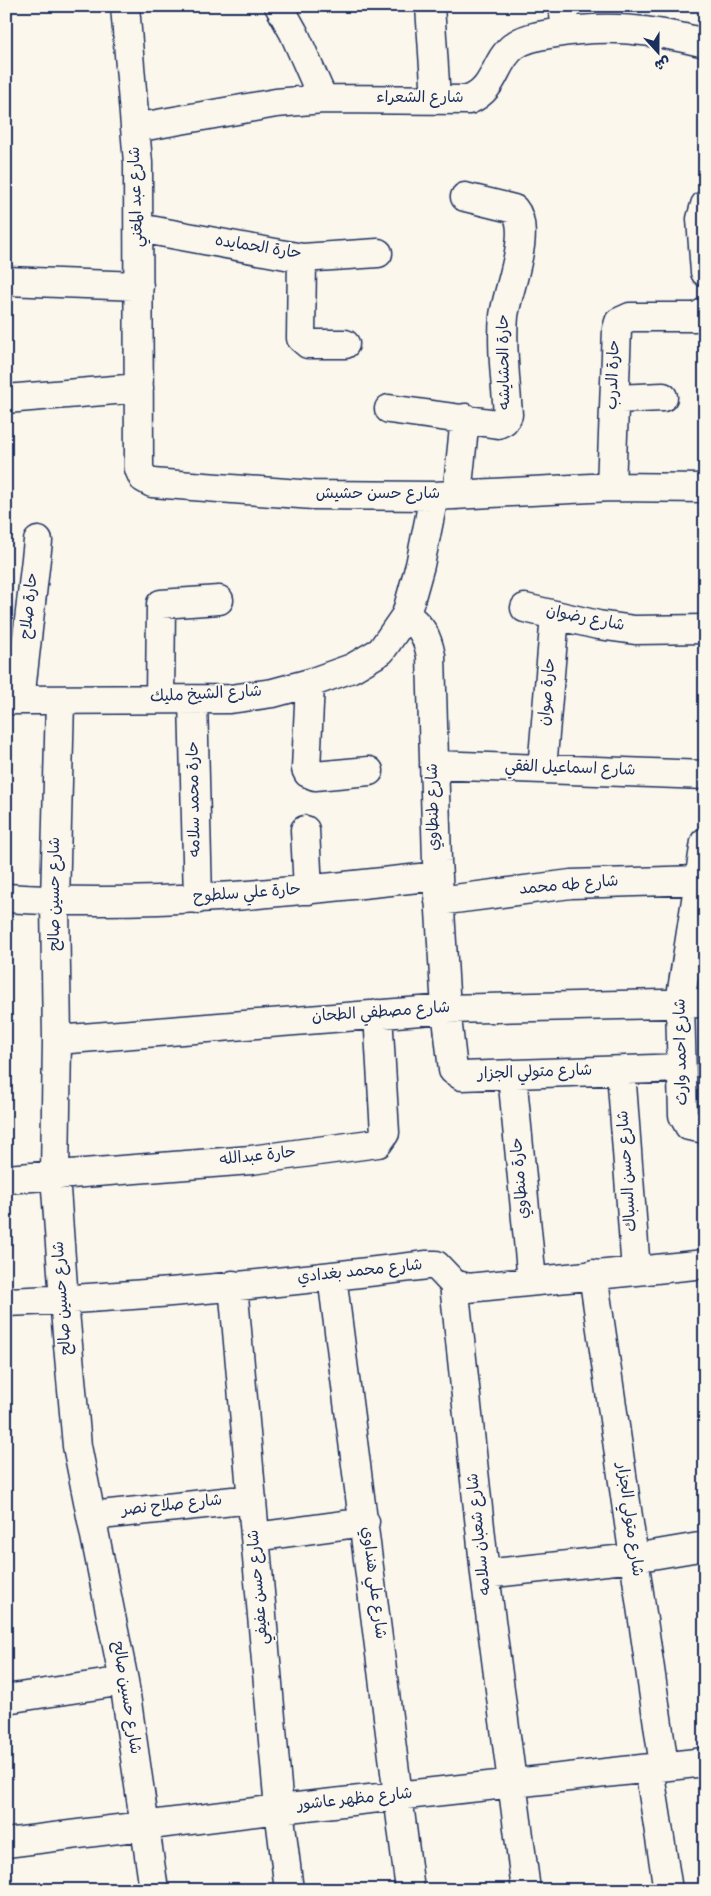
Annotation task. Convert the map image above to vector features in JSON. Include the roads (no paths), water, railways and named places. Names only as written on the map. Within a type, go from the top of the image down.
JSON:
[{"type":"street","name":"شارع عبد المغني","points":[[124,6],[135,128],[139,228],[139,388]]},
{"type":"street","points":[[279,6],[294,32],[323,99]]},
{"type":"street","points":[[430,6],[436,99]]},
{"type":"street","name":"شارع الشعراء","points":[[135,128],[276,103],[323,99],[469,100],[481,95],[489,86],[503,58],[514,45],[565,19],[603,27],[658,31],[705,43]]},
{"type":"street","name":"حارة الحشايشه","points":[[389,410],[465,418],[498,424],[504,421],[508,415],[503,326],[506,304],[519,256],[518,214],[514,209],[465,197]]},
{"type":"street","points":[[705,205],[701,218],[705,272]]},
{"type":"street","name":"حارة الحمايده","points":[[139,228],[302,258],[378,253]]},
{"type":"street","points":[[302,258],[301,338],[308,344],[345,344]]},
{"type":"street","points":[[6,281],[139,286]]},
{"type":"street","name":"حارة الدرب","points":[[611,487],[619,322],[630,317],[696,317],[705,312]]},
{"type":"street","points":[[6,399],[139,388]]},
{"type":"street","name":"شارع حسن حشيش","points":[[139,388],[139,469],[143,478],[152,483],[313,495],[445,496],[611,487],[705,488]]},
{"type":"street","points":[[615,399],[663,397]]},
{"type":"street","name":"شارع الشيخ مليك","points":[[13,700],[230,699],[273,693],[310,683],[352,668],[381,651],[406,615],[420,565],[445,496],[465,418]]},
{"type":"street","name":"حارة صلاح","points":[[13,700],[38,541]]},
{"type":"street","points":[[160,699],[161,604],[219,600]]},
{"type":"street","name":"شارع رضوان","points":[[525,608],[598,625],[635,630],[705,629]]},
{"type":"street","name":"شارع طنطاوي","points":[[406,615],[419,625],[428,638],[431,656],[438,888],[446,1009]]},
{"type":"street","name":"حارة صوان","points":[[542,769],[555,615]]},
{"type":"street","points":[[310,683],[308,773],[314,776],[369,771]]},
{"type":"street","name":"شارع حسين صالح","points":[[60,700],[55,902],[57,1040],[55,1175],[64,1300],[74,1416],[91,1516],[124,1680],[154,1890]]},
{"type":"street","name":"حارة محمد سلامه","points":[[193,700],[198,899]]},
{"type":"street","name":"شارع اسماعيل الفقي","points":[[434,765],[705,775]]},
{"type":"street","points":[[305,830],[308,890]]},
{"type":"street","name":"شارع طه محمد","points":[[438,888],[571,884],[703,858]]},
{"type":"street","name":"شارع احمد وارث","points":[[703,858],[692,1003],[681,1068],[683,1116],[689,1126],[705,1129]]},
{"type":"street","name":"حارة علي سلطوح","points":[[6,898],[55,902],[198,899],[308,890],[438,888]]},
{"type":"street","name":"شارع مصطفي الطحان","points":[[57,1040],[446,1009],[692,1003]]},
{"type":"street","name":"شارع متولي الجزار","points":[[446,1009],[452,1066],[456,1073],[462,1076],[681,1068]]},
{"type":"street","name":"حارة عبدالله","points":[[6,1179],[251,1160],[378,1143],[385,1133],[378,1014]]},
{"type":"street","name":"شارع حسن السباك","points":[[621,1071],[636,1271]]},
{"type":"street","name":"حارة منطاوي","points":[[512,1075],[532,1281]]},
{"type":"street","points":[[454,1284],[468,1288],[705,1264]]},
{"type":"street","name":"شارع محمد بغدادي","points":[[6,1302],[64,1300],[436,1265],[454,1284]]},
{"type":"street","name":"شارع متولي الجزار","points":[[592,1274],[634,1558],[668,1890]]},
{"type":"street","name":"شارع علي هنداوي","points":[[332,1276],[365,1522],[410,1890]]},
{"type":"street","name":"شارع شعبان سلامه","points":[[454,1284],[485,1574],[526,1890]]},
{"type":"street","name":"شارع حسن عفيفي","points":[[233,1285],[279,1809],[289,1890]]},
{"type":"street","name":"شارع صلاح نصر","points":[[91,1516],[252,1499]]},
{"type":"street","points":[[256,1537],[365,1522]]},
{"type":"street","points":[[485,1574],[634,1558],[705,1546]]},
{"type":"street","points":[[6,1699],[124,1680]]},
{"type":"street","name":"شارع مظهر عاشور","points":[[6,1843],[279,1809],[705,1762]]}]
